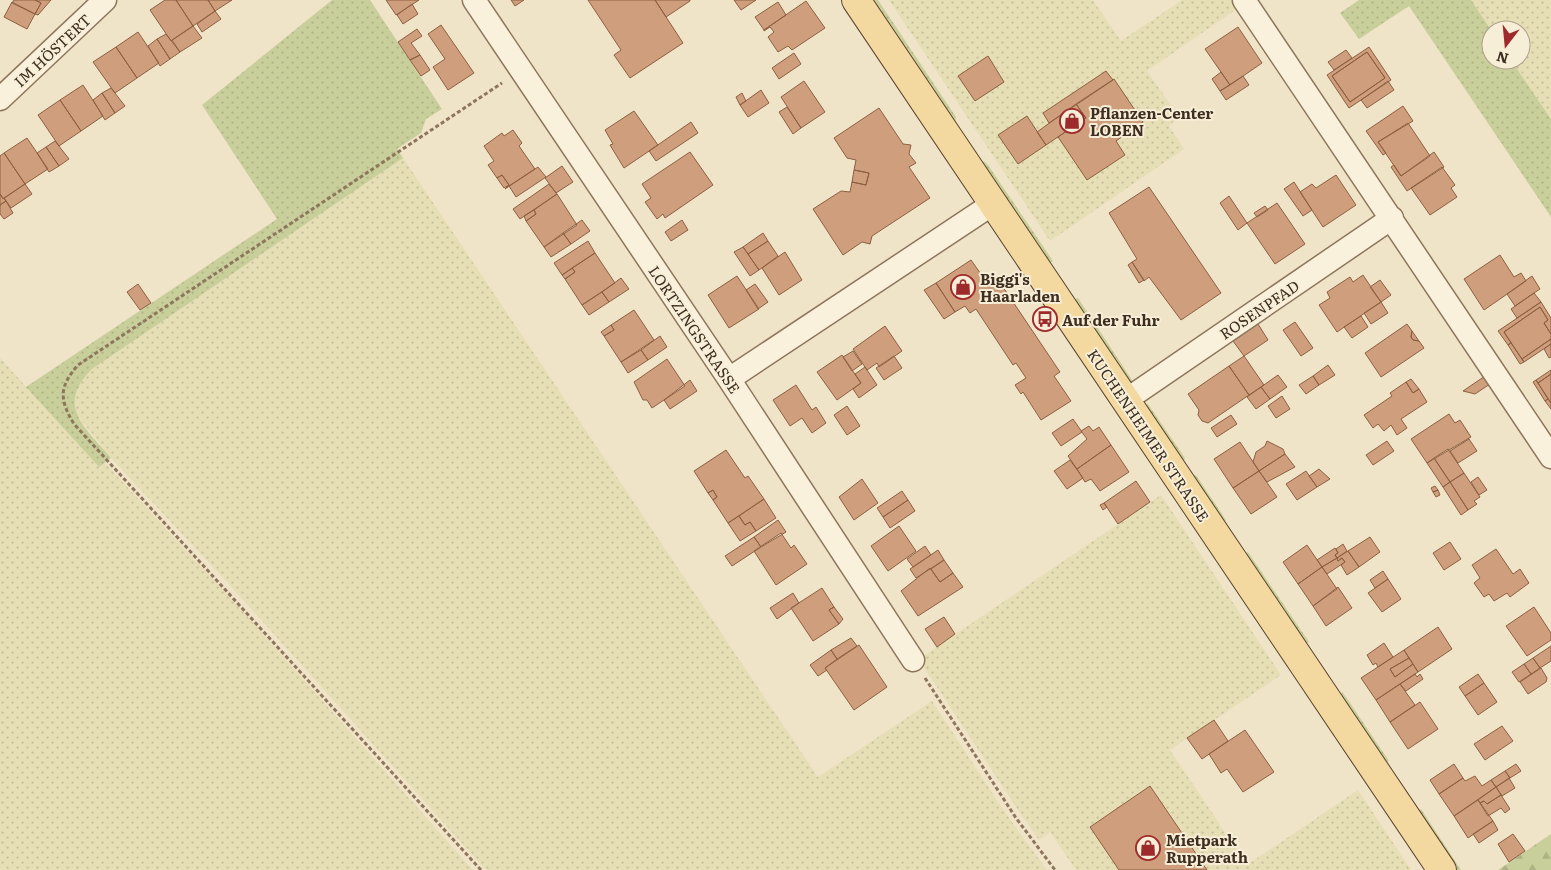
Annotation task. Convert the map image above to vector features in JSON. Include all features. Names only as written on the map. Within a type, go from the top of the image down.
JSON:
[{"type":"main road","name":"KUCHENHEIMER STRASSE","points":[[856,0],[1442,870]]},
{"type":"street","name":"IM HÖSTERT","points":[[0,99],[105,0]]},
{"type":"street","name":"LORTZINGSTRASSE","points":[[474,0],[729,379],[913,660]]},
{"type":"street","points":[[1244,0],[1551,457]]},
{"type":"street","points":[[729,379],[994,203]]},
{"type":"street","name":"ROSENPFAD","points":[[1126,400],[1392,218]]},
{"type":"path","points":[[481,870],[273,639],[74,424],[66,411],[62,397],[68,377],[78,365],[522,71]]},
{"type":"path","points":[[913,660],[1016,818],[1055,870]]},
{"type":"shaded area","name":"Pflanzen-Center LOBEN","points":[[889,0],[1093,0],[1121,41],[1182,0],[1233,0],[1238,8],[1147,71],[1179,117],[1169,126],[1184,149],[1050,241]]},
{"type":"shaded area","points":[[1471,0],[1551,0],[1551,119],[1518,70],[1531,70],[1531,20],[1484,20]]},
{"type":"shaded area","points":[[403,158],[818,777],[932,701],[1004,811],[1047,870],[486,870],[226,581],[111,458],[77,415],[74,403],[75,390],[81,380],[92,369]]},
{"type":"shaded area","points":[[0,358],[99,467],[105,463],[246,615],[473,870],[0,870]]},
{"type":"shaded area","points":[[1161,495],[1281,675],[1170,750],[1247,865],[1358,790],[1411,870],[1076,870],[1050,832],[1039,840],[1018,810],[923,666],[922,657]]},
{"type":"green space","points":[[332,0],[370,0],[442,109],[426,119],[421,133],[397,149],[403,158],[92,369],[81,382],[76,394],[75,405],[78,416],[84,426],[111,458],[99,467],[26,387],[277,219],[202,105]]},
{"type":"green space","points":[[870,0],[878,0],[956,117],[955,125]]},
{"type":"green space","points":[[1359,0],[1471,0],[1484,20],[1481,20],[1481,70],[1518,70],[1551,119],[1551,217],[1409,6],[1359,39],[1340,13]]},
{"type":"green space","points":[[979,161],[985,162],[988,165],[1053,261],[1048,264]]},
{"type":"green space","points":[[1078,298],[1134,383],[1131,387],[1073,301]]},
{"type":"green space","points":[[1148,404],[1185,458],[1183,464],[1142,405]]},
{"type":"green space","points":[[1159,473],[1290,666],[1287,667]]},
{"type":"green space","points":[[1196,475],[1226,520],[1223,523],[1191,476]]},
{"type":"green space","points":[[1248,552],[1309,642],[1306,644],[1244,554]]},
{"type":"green space","points":[[1306,691],[1421,862],[1419,863],[1304,692]]},
{"type":"green space","points":[[1342,692],[1389,761],[1384,763],[1340,697]]},
{"type":"green space","points":[[1421,809],[1461,870],[1456,870],[1417,811]]},
{"type":"green space","points":[[1551,834],[1551,870],[1498,870]]},
{"type":"building","points":[[14,0],[35,0],[41,3],[35,14],[12,3]]},
{"type":"building","points":[[35,0],[51,0],[38,15],[35,14],[41,3]]},
{"type":"building","points":[[165,0],[176,0],[193,26],[171,41],[150,10]]},
{"type":"building","points":[[176,0],[208,0],[215,11],[193,26]]},
{"type":"building","points":[[208,0],[232,0],[215,11]]},
{"type":"building","points":[[386,0],[419,0],[396,15]]},
{"type":"building","points":[[511,0],[524,0],[515,6]]},
{"type":"building","points":[[588,0],[655,0],[683,43],[630,78],[614,55],[621,50]]},
{"type":"building","points":[[655,0],[690,0],[690,1],[666,17]]},
{"type":"building","points":[[734,0],[756,0],[741,10]]},
{"type":"building","points":[[806,1],[825,28],[792,50],[788,46],[778,52],[768,37],[774,32],[770,27],[764,30]]},
{"type":"building","points":[[12,2],[35,14],[27,29],[4,17]]},
{"type":"building","points":[[778,2],[786,15],[764,30],[755,17]]},
{"type":"building","points":[[412,4],[418,14],[403,24],[397,15]]},
{"type":"building","points":[[215,11],[221,19],[202,32],[197,24]]},
{"type":"building","points":[[441,25],[474,73],[448,90],[433,67],[445,59],[428,34]]},
{"type":"building","points":[[193,26],[202,38],[180,52],[172,40]]},
{"type":"building","points":[[1238,27],[1262,63],[1230,85],[1205,49]]},
{"type":"building","points":[[417,29],[422,36],[411,43],[420,55],[410,60],[398,42]]},
{"type":"building","points":[[138,32],[159,63],[137,78],[116,47]]},
{"type":"building","points":[[166,34],[180,52],[170,59],[157,39]]},
{"type":"building","points":[[157,39],[170,59],[160,66],[148,46]]},
{"type":"building","points":[[116,47],[137,78],[115,93],[93,62]]},
{"type":"building","points":[[1369,47],[1391,80],[1349,108],[1327,75]],"holes":[[[1367,52],[1385,78],[1350,102],[1332,76]]]},
{"type":"building","points":[[1346,50],[1352,58],[1334,70],[1328,62]]},
{"type":"building","points":[[1367,52],[1385,78],[1350,102],[1332,76]]},
{"type":"building","points":[[794,53],[801,64],[779,79],[772,68]]},
{"type":"building","points":[[420,55],[430,70],[421,76],[410,60]]},
{"type":"building","points":[[988,56],[1004,82],[975,101],[958,76]]},
{"type":"building","points":[[1106,71],[1113,80],[1049,123],[1043,113]]},
{"type":"building","points":[[1221,72],[1230,85],[1220,91],[1212,79]]},
{"type":"building","points":[[1243,76],[1249,85],[1226,100],[1220,91]]},
{"type":"building","points":[[1114,79],[1143,122],[1116,141],[1125,155],[1087,180],[1058,137],[1086,118],[1076,104]]},
{"type":"building","points":[[804,81],[825,112],[801,128],[781,97]]},
{"type":"building","points":[[1388,81],[1394,90],[1367,108],[1361,100]]},
{"type":"building","points":[[83,85],[103,116],[81,131],[60,100]]},
{"type":"building","points":[[111,88],[125,106],[115,113],[102,93]]},
{"type":"building","points":[[761,90],[769,103],[748,117],[740,105]]},
{"type":"building","points":[[102,93],[115,113],[105,120],[93,100]]},
{"type":"building","points":[[742,93],[746,101],[740,105],[736,97]]},
{"type":"building","points":[[60,100],[81,131],[59,146],[38,115]]},
{"type":"building","points":[[1076,104],[1086,118],[1046,145],[1037,132]]},
{"type":"building","points":[[1403,106],[1413,121],[1378,142],[1386,153],[1383,155],[1366,131]]},
{"type":"building","points":[[787,107],[801,128],[793,134],[779,112]]},
{"type":"building","points":[[879,108],[903,144],[911,145],[909,154],[916,163],[909,167],[930,198],[872,236],[870,244],[862,242],[843,255],[813,209],[841,191],[850,192],[852,182],[866,185],[869,173],[854,170],[856,160],[847,158],[834,138]]},
{"type":"building","points":[[634,111],[658,145],[624,168],[610,145],[613,144],[605,130]]},
{"type":"building","points":[[1027,116],[1046,145],[1018,164],[998,135]]},
{"type":"building","points":[[691,122],[698,133],[656,161],[649,151]]},
{"type":"building","points":[[1408,123],[1430,156],[1401,176],[1378,142]]},
{"type":"building","points":[[513,130],[522,143],[519,146],[535,169],[505,189],[509,185],[502,175],[497,178],[488,165],[494,161],[484,146],[502,133],[504,136]]},
{"type":"building","points":[[27,138],[48,169],[25,184],[4,153]]},
{"type":"building","points":[[55,141],[69,159],[59,166],[46,147]]},
{"type":"building","points":[[46,147],[59,166],[49,172],[37,153]]},
{"type":"building","points":[[690,152],[713,185],[665,218],[663,214],[657,219],[645,202],[651,198],[642,184]]},
{"type":"building","points":[[1434,152],[1444,167],[1407,191],[1391,167],[1394,165],[1401,176]]},
{"type":"building","points":[[4,153],[25,184],[3,199],[0,194],[0,156]]},
{"type":"building","points":[[562,166],[573,182],[556,193],[545,178]]},
{"type":"building","points":[[538,167],[546,177],[516,197],[509,186]]},
{"type":"building","points":[[1442,167],[1455,185],[1451,188],[1457,197],[1430,215],[1411,188]]},
{"type":"building","points":[[854,170],[869,173],[866,185],[852,182]]},
{"type":"building","points":[[502,175],[509,185],[504,188],[497,178]]},
{"type":"building","points":[[1336,175],[1356,205],[1323,227],[1300,192],[1312,184],[1316,188]]},
{"type":"building","points":[[1294,182],[1312,210],[1303,216],[1284,189]]},
{"type":"building","points":[[25,184],[32,194],[11,208],[4,198]]},
{"type":"building","points":[[549,184],[557,194],[520,219],[513,209]]},
{"type":"building","points":[[1149,187],[1221,293],[1181,320],[1149,277],[1144,281],[1132,262],[1137,259],[1109,213]]},
{"type":"building","points":[[0,194],[6,201],[0,205]]},
{"type":"building","points":[[557,194],[577,225],[544,247],[526,221],[536,214],[534,210]]},
{"type":"building","points":[[1229,196],[1247,223],[1238,230],[1220,203]]},
{"type":"building","points":[[6,201],[13,213],[4,219],[0,214],[0,205]]},
{"type":"building","points":[[1277,203],[1305,244],[1275,264],[1247,223]]},
{"type":"building","points":[[1265,206],[1268,210],[1257,217],[1254,213]]},
{"type":"building","points":[[534,210],[536,214],[526,221],[524,216]]},
{"type":"building","points":[[582,220],[590,231],[571,244],[563,233]]},
{"type":"building","points":[[682,220],[688,230],[671,241],[665,232]]},
{"type":"building","points":[[563,233],[571,244],[551,257],[544,247]]},
{"type":"building","points":[[763,233],[768,241],[748,254],[743,247]]},
{"type":"building","points":[[588,241],[595,253],[562,275],[554,263]]},
{"type":"building","points":[[768,241],[778,256],[759,270],[748,254]]},
{"type":"building","points":[[743,247],[759,270],[750,276],[734,252]]},
{"type":"building","points":[[785,252],[802,280],[779,295],[762,268]]},
{"type":"building","points":[[595,253],[615,283],[582,305],[565,279],[575,272],[572,268]]},
{"type":"building","points":[[1500,255],[1514,277],[1521,273],[1526,281],[1484,310],[1464,279]]},
{"type":"building","points":[[971,260],[990,287],[999,281],[1060,372],[1054,376],[1071,401],[1041,420],[1023,392],[1021,394],[1015,385],[1026,378],[1016,363],[1013,365],[976,309],[970,313],[965,306],[955,312],[936,283]]},
{"type":"building","points":[[1132,262],[1144,280],[1139,283],[1128,265]]},
{"type":"building","points":[[572,268],[575,272],[565,279],[562,275]]},
{"type":"building","points":[[1363,275],[1381,302],[1337,332],[1319,305],[1330,298],[1327,292],[1350,277],[1353,282]]},
{"type":"building","points":[[737,276],[759,309],[729,328],[708,295]]},
{"type":"building","points":[[1532,276],[1540,289],[1515,306],[1507,294]]},
{"type":"building","points":[[621,278],[629,289],[609,302],[602,292]]},
{"type":"building","points":[[1380,280],[1391,295],[1381,302],[1370,287]]},
{"type":"building","points":[[936,283],[955,312],[944,319],[924,290]]},
{"type":"building","points":[[138,284],[151,303],[140,310],[127,292]]},
{"type":"building","points":[[755,284],[768,302],[758,309],[746,290]]},
{"type":"building","points":[[602,292],[609,302],[589,315],[582,305]]},
{"type":"building","points":[[1534,293],[1541,302],[1517,318],[1511,309]]},
{"type":"building","points":[[1381,302],[1388,313],[1371,324],[1364,313]]},
{"type":"building","points":[[1541,302],[1551,318],[1551,334],[1544,323],[1548,320],[1540,307],[1504,332],[1511,343],[1508,345],[1498,331]]},
{"type":"building","points":[[1540,307],[1548,320],[1544,323],[1551,334],[1551,339],[1522,359],[1504,332]]},
{"type":"building","points":[[634,310],[654,340],[621,362],[604,336],[614,330],[611,325]]},
{"type":"building","points":[[1361,316],[1368,327],[1352,338],[1344,327]]},
{"type":"building","points":[[1295,322],[1313,348],[1301,356],[1283,330]]},
{"type":"building","points":[[1258,324],[1268,340],[1244,356],[1233,341]]},
{"type":"building","points":[[1407,324],[1412,331],[1411,337],[1413,340],[1419,341],[1424,348],[1381,377],[1365,353]]},
{"type":"building","points":[[611,325],[614,330],[604,336],[601,332]]},
{"type":"building","points":[[885,326],[902,351],[879,367],[877,363],[867,370],[853,349]]},
{"type":"building","points":[[1412,331],[1419,341],[1413,340],[1411,337]]},
{"type":"building","points":[[660,336],[667,347],[648,360],[641,350]]},
{"type":"building","points":[[1551,339],[1551,344],[1524,362],[1522,359]]},
{"type":"building","points":[[1511,343],[1524,362],[1520,364],[1508,345]]},
{"type":"building","points":[[1551,344],[1551,357],[1549,358],[1544,349]]},
{"type":"building","points":[[641,350],[648,360],[628,373],[621,362]]},
{"type":"building","points":[[853,351],[862,364],[852,371],[843,357]]},
{"type":"building","points":[[842,355],[861,383],[837,400],[817,372]]},
{"type":"building","points":[[894,356],[902,368],[884,380],[876,368]]},
{"type":"building","points":[[1244,356],[1264,385],[1249,395],[1229,366]]},
{"type":"building","points":[[667,359],[685,386],[652,408],[647,400],[643,400],[634,382]]},
{"type":"building","points":[[1328,365],[1335,375],[1319,385],[1313,376]]},
{"type":"building","points":[[1229,366],[1249,395],[1208,423],[1202,421],[1198,415],[1199,410],[1188,394]]},
{"type":"building","points":[[865,367],[877,385],[859,398],[853,389],[861,383],[855,374]]},
{"type":"building","points":[[1551,370],[1551,374],[1538,383],[1536,380]]},
{"type":"building","points":[[1551,374],[1551,403],[1538,383]]},
{"type":"building","points":[[1278,375],[1287,387],[1270,399],[1261,387]]},
{"type":"building","points":[[1313,376],[1319,385],[1306,394],[1299,385]]},
{"type":"building","points":[[1485,376],[1490,384],[1475,394],[1463,391]]},
{"type":"building","points":[[1411,379],[1419,389],[1413,393],[1406,382]]},
{"type":"building","points":[[690,380],[697,391],[670,409],[664,400]]},
{"type":"building","points":[[1536,380],[1548,399],[1545,401],[1533,382]]},
{"type":"building","points":[[1406,382],[1413,393],[1419,389],[1427,402],[1401,419],[1407,428],[1397,435],[1391,425],[1384,431],[1378,424],[1373,428],[1364,415],[1392,396],[1390,393]]},
{"type":"building","points":[[796,385],[812,410],[816,407],[826,423],[812,433],[802,418],[790,426],[773,400]]},
{"type":"building","points":[[1261,387],[1270,399],[1256,409],[1247,397]]},
{"type":"building","points":[[1282,396],[1290,409],[1276,418],[1268,406]]},
{"type":"building","points":[[1548,399],[1551,403],[1551,409],[1545,401]]},
{"type":"building","points":[[847,406],[860,426],[847,435],[834,415]]},
{"type":"building","points":[[1449,414],[1455,423],[1460,420],[1471,437],[1427,463],[1411,439]]},
{"type":"building","points":[[1231,415],[1237,424],[1217,437],[1211,428]]},
{"type":"building","points":[[1073,419],[1082,432],[1061,446],[1052,433]]},
{"type":"building","points":[[1089,426],[1093,431],[1099,427],[1111,445],[1077,469],[1068,456],[1087,439],[1081,431]]},
{"type":"building","points":[[1469,439],[1477,451],[1458,463],[1450,451]]},
{"type":"building","points":[[1267,441],[1283,449],[1285,454],[1259,471],[1253,462],[1256,452],[1265,446]]},
{"type":"building","points":[[1387,441],[1394,451],[1373,465],[1366,455]]},
{"type":"building","points":[[1240,442],[1259,471],[1233,488],[1214,459]]},
{"type":"building","points":[[1111,445],[1129,472],[1100,491],[1091,479],[1085,482],[1077,469]]},
{"type":"building","points":[[1448,449],[1464,473],[1450,482],[1434,458]]},
{"type":"building","points":[[726,450],[745,478],[748,476],[764,499],[728,523],[713,500],[717,497],[713,490],[708,493],[694,471]]},
{"type":"building","points":[[1285,454],[1295,467],[1267,482],[1259,471]]},
{"type":"building","points":[[1434,458],[1450,482],[1443,487],[1427,463]]},
{"type":"building","points":[[1070,460],[1083,478],[1067,489],[1054,471]]},
{"type":"building","points":[[1319,469],[1330,479],[1317,487],[1309,476]]},
{"type":"building","points":[[1259,471],[1277,497],[1251,514],[1233,488]]},
{"type":"building","points":[[1306,471],[1317,487],[1297,500],[1286,484]]},
{"type":"building","points":[[1464,473],[1480,497],[1474,501],[1477,504],[1468,510],[1450,482]]},
{"type":"building","points":[[1478,477],[1487,490],[1479,495],[1471,482]]},
{"type":"building","points":[[862,479],[878,503],[854,520],[839,497]]},
{"type":"building","points":[[1136,481],[1150,502],[1118,524],[1104,503]]},
{"type":"building","points":[[1450,482],[1468,510],[1461,515],[1443,487]]},
{"type":"building","points":[[1435,486],[1438,490],[1433,492],[1431,488]]},
{"type":"building","points":[[713,490],[717,497],[713,500],[708,493]]},
{"type":"building","points":[[1438,490],[1440,495],[1436,497],[1433,492]]},
{"type":"building","points":[[902,491],[908,500],[883,517],[877,508]]},
{"type":"building","points":[[764,499],[776,518],[756,531],[750,522],[745,525],[739,516]]},
{"type":"building","points":[[908,500],[915,511],[890,528],[883,517]]},
{"type":"building","points":[[1104,503],[1107,507],[1103,510],[1100,505]]},
{"type":"building","points":[[739,516],[745,525],[750,522],[756,531],[740,541],[728,523]]},
{"type":"building","points":[[778,520],[786,532],[761,547],[754,537]]},
{"type":"building","points":[[899,526],[916,551],[888,571],[871,546]]},
{"type":"building","points":[[781,533],[791,548],[794,545],[807,564],[776,585],[754,551]]},
{"type":"building","points":[[754,537],[761,547],[732,566],[725,556]]},
{"type":"building","points":[[1370,537],[1380,552],[1359,567],[1348,551]]},
{"type":"building","points":[[1450,542],[1461,559],[1444,570],[1433,553]]},
{"type":"building","points":[[1343,544],[1347,551],[1337,558],[1335,555],[1338,553],[1336,549]]},
{"type":"building","points":[[1307,545],[1322,567],[1298,584],[1283,562]]},
{"type":"building","points":[[925,546],[931,555],[913,567],[907,559]]},
{"type":"building","points":[[1335,548],[1338,553],[1335,555],[1337,558],[1322,567],[1317,560]]},
{"type":"building","points":[[1496,549],[1513,574],[1520,569],[1529,583],[1510,597],[1507,593],[1494,601],[1489,594],[1484,597],[1474,583],[1480,578],[1472,565]]},
{"type":"building","points":[[938,550],[944,560],[916,578],[910,569]]},
{"type":"building","points":[[1348,551],[1359,567],[1347,575],[1341,565],[1345,562],[1342,558],[1338,561],[1337,558]]},
{"type":"building","points":[[1337,558],[1338,561],[1342,558],[1345,562],[1327,574],[1322,567]]},
{"type":"building","points":[[944,560],[953,573],[940,582],[931,569]]},
{"type":"building","points":[[1322,567],[1337,589],[1313,606],[1298,584]]},
{"type":"building","points":[[930,568],[940,582],[953,573],[963,587],[918,616],[901,591]]},
{"type":"building","points":[[1383,571],[1388,579],[1375,588],[1370,580]]},
{"type":"building","points":[[1388,579],[1401,599],[1382,612],[1368,593]]},
{"type":"building","points":[[1338,587],[1352,608],[1326,626],[1313,606]]},
{"type":"building","points":[[822,588],[834,607],[829,610],[839,624],[813,641],[791,608]]},
{"type":"building","points":[[793,593],[799,603],[777,619],[770,608]]},
{"type":"building","points":[[834,607],[843,619],[839,624],[829,610]]},
{"type":"building","points":[[1534,607],[1551,633],[1551,640],[1527,656],[1506,626]]},
{"type":"building","points":[[944,617],[955,634],[937,647],[925,629]]},
{"type":"building","points":[[1438,627],[1452,649],[1418,672],[1404,650]]},
{"type":"building","points":[[851,638],[857,646],[837,659],[831,650]]},
{"type":"building","points":[[1384,643],[1393,657],[1378,667],[1376,663],[1373,665],[1367,655]]},
{"type":"building","points":[[859,645],[887,687],[854,710],[825,668]]},
{"type":"building","points":[[1551,646],[1551,661],[1540,668],[1533,658]]},
{"type":"building","points":[[831,650],[837,659],[825,668],[827,670],[818,676],[810,665]]},
{"type":"building","points":[[1404,650],[1409,658],[1390,669],[1395,677],[1413,664],[1418,672],[1376,700],[1361,678]]},
{"type":"building","points":[[1409,658],[1413,664],[1395,677],[1390,669]]},
{"type":"building","points":[[1533,658],[1540,668],[1531,674],[1524,664]]},
{"type":"building","points":[[1524,664],[1531,674],[1519,682],[1512,672]]},
{"type":"building","points":[[1541,668],[1547,678],[1546,682],[1528,694],[1520,682]]},
{"type":"building","points":[[1415,674],[1417,677],[1420,674],[1423,679],[1406,691],[1400,684]]},
{"type":"building","points":[[1478,674],[1484,683],[1465,696],[1459,687]]},
{"type":"building","points":[[1484,683],[1497,702],[1478,715],[1465,696]]},
{"type":"building","points":[[1400,684],[1415,705],[1390,722],[1376,700]]},
{"type":"building","points":[[1420,702],[1438,729],[1408,749],[1390,722]]},
{"type":"building","points":[[1214,720],[1228,741],[1202,759],[1187,738]]},
{"type":"building","points":[[1502,726],[1513,741],[1485,760],[1474,744]]},
{"type":"building","points":[[1245,730],[1274,772],[1243,792],[1227,769],[1221,773],[1209,754]]},
{"type":"building","points":[[1454,764],[1463,778],[1439,794],[1430,780]]},
{"type":"building","points":[[1516,764],[1521,771],[1510,778],[1505,771]]},
{"type":"building","points":[[1505,771],[1510,778],[1496,787],[1491,780]]},
{"type":"building","points":[[1475,776],[1482,786],[1491,780],[1496,787],[1454,816],[1439,794],[1463,778],[1465,781]]},
{"type":"building","points":[[1509,778],[1515,788],[1502,796],[1496,787]]},
{"type":"building","name":"Mietpark Rupperath","points":[[1150,786],[1207,870],[1119,870],[1090,827]]},
{"type":"building","points":[[1496,787],[1501,795],[1487,804],[1484,801],[1480,803],[1478,800]]},
{"type":"building","points":[[1501,795],[1510,809],[1505,813],[1501,808],[1488,816],[1480,803],[1484,801],[1487,804]]},
{"type":"building","points":[[1478,800],[1493,821],[1468,838],[1454,816]]},
{"type":"building","points":[[1493,821],[1498,830],[1479,843],[1473,834]]},
{"type":"building","points":[[1513,834],[1525,851],[1509,862],[1498,844]]},
{"type":"place","name":"Pflanzen-Center LOBEN","points":[[1072,121]]},
{"type":"place","name":"Biggi's Haarladen","points":[[963,287]]},
{"type":"place","name":"Auf der Fuhr","points":[[1045,319]]},
{"type":"place","name":"Mietpark Rupperath","points":[[1148,848]]}]
